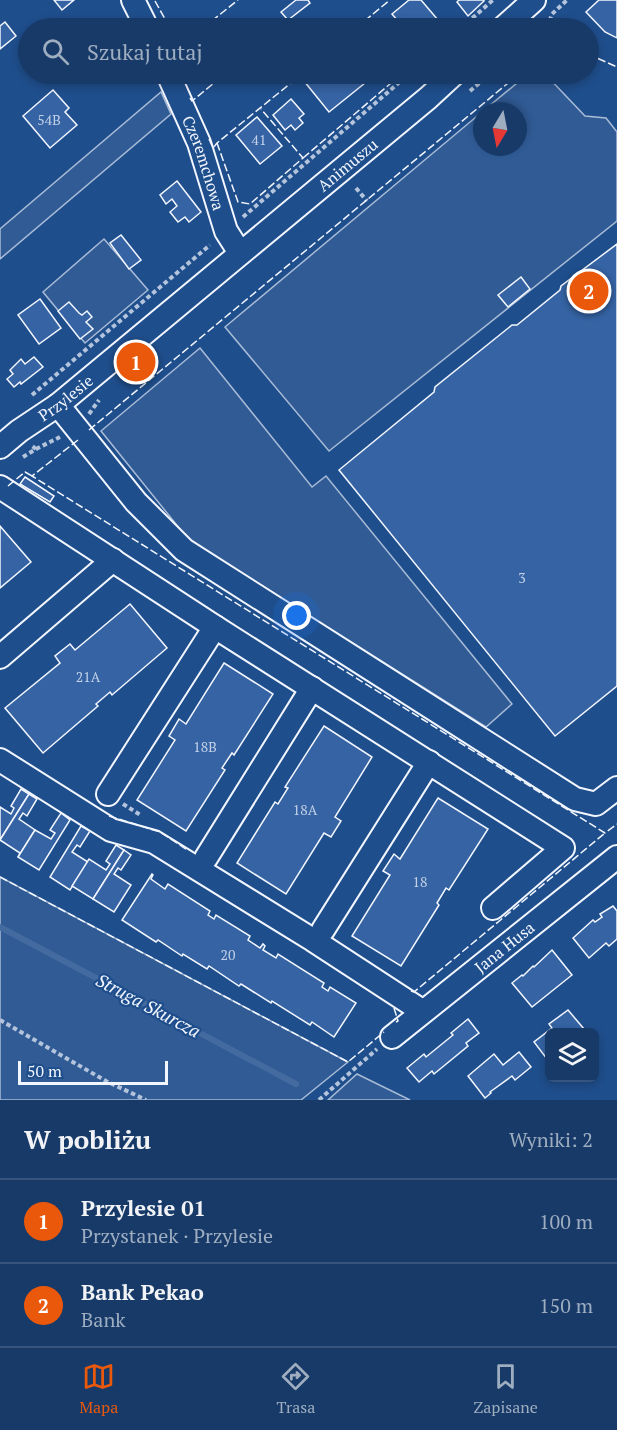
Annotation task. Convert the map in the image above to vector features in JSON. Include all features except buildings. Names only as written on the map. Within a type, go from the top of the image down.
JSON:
[{"type":"street","points":[[133,0],[142,18]]},
{"type":"street","points":[[514,18],[534,0]]},
{"type":"street","name":"Czeremchowa","points":[[172,84],[199,143],[226,231],[240,253]]},
{"type":"street","name":"Animuszu","points":[[240,253],[443,84]]},
{"type":"street","name":"Przylesie","points":[[0,447],[57,405],[240,253]]},
{"type":"street","points":[[57,405],[136,502],[184,550],[575,799],[596,804],[617,788]]},
{"type":"street","points":[[1,489],[563,848],[492,908]]},
{"type":"street","points":[[0,657],[112,560]]},
{"type":"street","points":[[108,794],[215,627]]},
{"type":"street","points":[[206,858],[312,688]]},
{"type":"street","points":[[0,760],[111,830],[154,842],[313,940],[422,1011]]},
{"type":"street","points":[[323,930],[429,762]]},
{"type":"street","name":"Jana Husa","points":[[392,1037],[617,857]]},
{"type":"path","points":[[471,18],[492,0]]},
{"type":"path","points":[[551,18],[567,0]]},
{"type":"path","points":[[226,231],[397,84]]},
{"type":"path","points":[[356,188],[367,201]]},
{"type":"path","points":[[0,1020],[106,1081],[146,1100]]},
{"type":"path","points":[[319,1100],[392,1037]]},
{"type":"shaded area","points":[[516,84],[555,84],[585,116],[606,118],[617,132],[617,221],[329,451],[225,327],[473,120],[473,156],[527,156],[527,102],[494,102]]},
{"type":"shaded area","points":[[161,92],[171,114],[0,259],[0,229]]},
{"type":"shaded area","points":[[104,239],[148,290],[85,343],[43,292]]},
{"type":"shaded area","points":[[200,348],[312,487],[326,476],[512,704],[486,727],[188,539],[101,431]]},
{"type":"shaded area","points":[[0,877],[348,1062],[301,1100],[0,1100]]},
{"type":"shaded area","points":[[357,1074],[410,1100],[328,1100]]},
{"type":"waterway","name":"Struga Skurcza","points":[[0,927],[296,1084]]},
{"type":"fence","points":[[216,18],[238,0]]},
{"type":"fence","points":[[368,18],[390,0]]},
{"type":"fence","points":[[155,1],[164,18]]},
{"type":"fence","points":[[599,59],[617,67]]},
{"type":"fence","points":[[190,98],[192,101],[213,84]]},
{"type":"fence","points":[[209,139],[213,148],[290,84]]},
{"type":"fence","points":[[303,158],[390,84]]},
{"type":"fence","points":[[89,430],[507,84]]},
{"type":"fence","points":[[217,143],[238,202],[250,204],[303,158],[261,109]]},
{"type":"fence","points":[[78,440],[32,476],[605,833],[617,824]]},
{"type":"fence","points":[[8,486],[25,472],[32,476]]},
{"type":"fence","points":[[109,816],[160,832],[186,849]]},
{"type":"fence","points":[[411,991],[414,992],[605,833]]},
{"type":"fence","points":[[0,877],[348,1062],[384,1032]]},
{"type":"fence","points":[[394,1008],[398,1021],[396,1022]]},
{"type":"place","name":"Bank Pekao","points":[[589,291]]},
{"type":"place","name":"Przylesie 01","points":[[136,362]]}]
